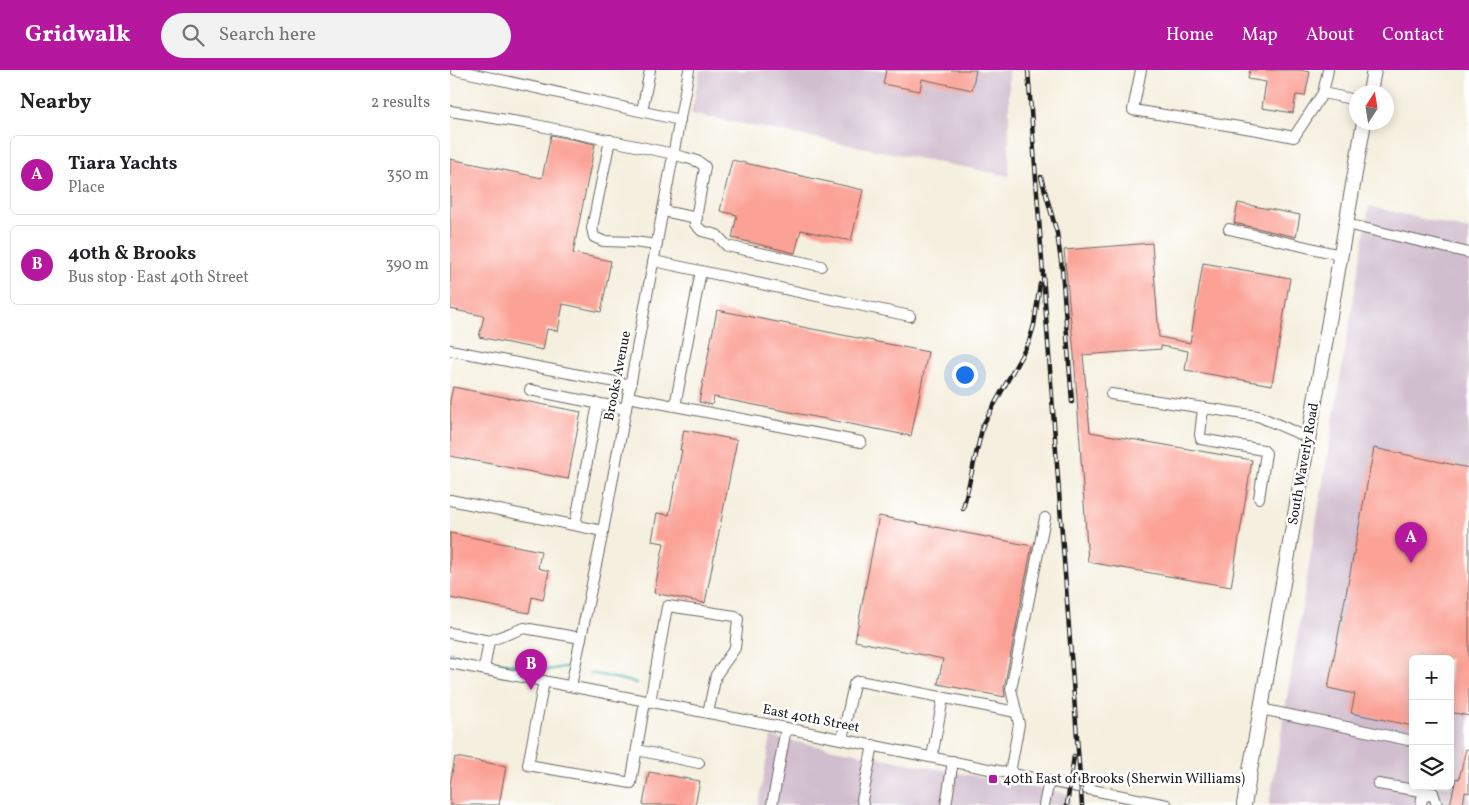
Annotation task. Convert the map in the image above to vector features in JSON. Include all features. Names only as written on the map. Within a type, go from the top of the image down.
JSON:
[{"type":"main road","points":[[1371,85],[1374,70]]},
{"type":"main road","name":"South Waverly Road","points":[[1244,805],[1363,130]]},
{"type":"street","points":[[456,70],[680,120]]},
{"type":"street","points":[[642,112],[650,70]]},
{"type":"street","name":"Brooks Avenue","points":[[571,686],[631,385],[689,70]]},
{"type":"street","points":[[1141,70],[1133,110],[1294,137],[1323,93],[1328,70]]},
{"type":"street","points":[[1323,93],[1349,99]]},
{"type":"street","points":[[450,111],[531,124],[700,161],[705,167],[696,224],[702,231],[716,235],[727,246],[822,266]]},
{"type":"street","points":[[610,140],[592,228],[594,237],[603,241],[657,245]]},
{"type":"street","points":[[663,211],[697,218]]},
{"type":"street","points":[[1346,224],[1469,253]]},
{"type":"street","points":[[1229,228],[1341,255]]},
{"type":"street","points":[[654,260],[910,316]]},
{"type":"street","points":[[675,406],[701,271]]},
{"type":"street","points":[[450,350],[631,385]]},
{"type":"street","points":[[530,390],[626,409]]},
{"type":"street","points":[[1111,394],[1258,416],[1309,438]]},
{"type":"street","points":[[628,397],[861,442]]},
{"type":"street","points":[[575,525],[598,404]]},
{"type":"street","points":[[1203,408],[1201,439],[1263,450],[1266,453],[1259,498]]},
{"type":"street","points":[[450,500],[603,531]]},
{"type":"street","points":[[1010,773],[1019,724],[1011,690],[1045,518]]},
{"type":"street","points":[[544,681],[528,765],[631,783],[636,750],[648,702],[667,607],[735,616],[738,619],[735,648],[716,675],[708,713]]},
{"type":"street","points":[[450,633],[489,641],[524,628],[580,638]]},
{"type":"street","points":[[484,669],[489,641]]},
{"type":"street","name":"East 40th Street","points":[[450,663],[873,745],[1167,805]]},
{"type":"street","points":[[842,739],[854,684],[859,681],[1016,712]]},
{"type":"street","points":[[932,757],[943,698]]},
{"type":"street","points":[[1261,709],[1409,740]]},
{"type":"street","points":[[772,805],[786,728]]},
{"type":"street","points":[[862,805],[873,745]]},
{"type":"street","points":[[636,750],[699,763]]},
{"type":"street","points":[[946,805],[953,761]]},
{"type":"street","points":[[1044,805],[1049,781]]},
{"type":"street","points":[[1378,784],[1433,793]]},
{"type":"street","points":[[1421,805],[1422,798],[1433,793]]},
{"type":"street","points":[[1433,793],[1437,805]]},
{"type":"shaded area","points":[[700,70],[1009,70],[1009,176],[691,114]]},
{"type":"shaded area","points":[[1369,206],[1469,230],[1469,805],[1269,805]]},
{"type":"shaded area","points":[[771,737],[1069,794],[1070,805],[758,805]]},
{"type":"building","points":[[886,70],[976,70],[972,90],[922,79],[920,91],[883,84]]},
{"type":"building","points":[[1250,70],[1299,70],[1310,72],[1305,96],[1296,95],[1293,113],[1262,108],[1266,82],[1248,79]]},
{"type":"building","points":[[551,135],[595,144],[573,253],[611,261],[601,312],[563,304],[558,331],[547,329],[543,350],[479,337],[484,316],[450,309],[450,159],[542,178]]},
{"type":"building","points":[[732,160],[863,190],[851,241],[801,230],[795,253],[732,238],[737,215],[720,211]]},
{"type":"building","points":[[1238,203],[1300,215],[1296,237],[1234,223]]},
{"type":"building","points":[[1152,243],[1159,337],[1190,343],[1203,263],[1290,278],[1272,385],[1185,370],[1188,351],[1161,346],[1161,349],[1083,355],[1090,432],[1252,460],[1231,587],[1088,562],[1074,354],[1064,250]]},
{"type":"building","points":[[717,310],[928,352],[911,436],[714,397],[712,405],[699,402]]},
{"type":"building","points":[[453,387],[581,412],[568,479],[450,456],[450,400]]},
{"type":"building","points":[[684,430],[737,440],[705,603],[654,593],[664,543],[652,541],[657,513],[669,515],[682,450],[680,450]]},
{"type":"building","points":[[1374,448],[1469,468],[1469,716],[1454,713],[1454,655],[1409,655],[1409,725],[1351,713],[1355,694],[1328,688]]},
{"type":"building","points":[[879,516],[1032,546],[1004,688],[1005,697],[938,684],[943,659],[855,641]]},
{"type":"building","points":[[450,533],[541,551],[538,568],[549,571],[543,600],[532,597],[529,613],[450,598]]},
{"type":"building","points":[[1466,749],[1469,749],[1469,793],[1465,792],[1463,805],[1450,805],[1456,778],[1459,779]]},
{"type":"building","points":[[455,757],[506,766],[499,805],[450,805],[450,784]]},
{"type":"building","points":[[649,772],[700,781],[695,805],[643,805]]},
{"type":"waterway","points":[[450,653],[475,659]]},
{"type":"waterway","points":[[491,661],[547,670],[565,667]]},
{"type":"waterway","points":[[591,673],[637,683]]},
{"type":"railway","points":[[1028,70],[1082,805]]},
{"type":"railway","points":[[1041,177],[1057,233],[1062,268],[1072,402]]},
{"type":"railway","points":[[963,509],[983,425],[1029,342],[1034,325],[1040,284]]},
{"type":"railway","points":[[1067,805],[1074,756]]},
{"type":"place","name":"Tiara Yachts","points":[[1411,563]]},
{"type":"place","name":"40th & Brooks","points":[[531,690]]},
{"type":"place","name":"40th East of Brooks (Sherwin Williams)","points":[[993,779]]}]
